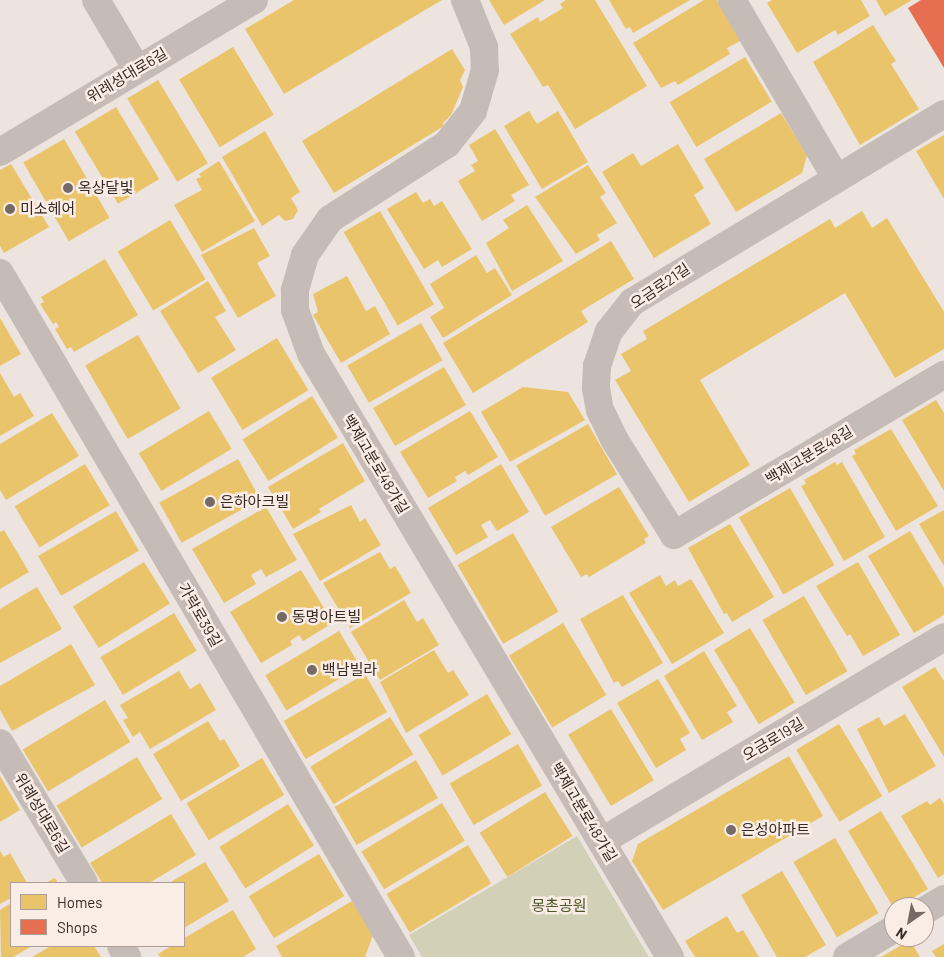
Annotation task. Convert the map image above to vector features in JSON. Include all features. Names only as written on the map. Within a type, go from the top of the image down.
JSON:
[{"type":"street","points":[[96,0],[137,69]]},
{"type":"street","name":"위례성대로6길","points":[[0,152],[254,0]]},
{"type":"street","name":"백제고분로48가길","points":[[466,0],[484,47],[485,70],[473,111],[448,144],[330,218],[305,255],[296,291],[295,310],[301,334],[311,354],[670,957]]},
{"type":"street","points":[[732,0],[836,178]]},
{"type":"street","name":"오금로21길","points":[[674,536],[614,439],[600,410],[596,388],[597,366],[609,331],[632,302],[652,288],[944,114]]},
{"type":"street","name":"가락로39길","points":[[0,273],[401,957]]},
{"type":"street","name":"백제고분로48길","points":[[674,536],[944,375]]},
{"type":"street","name":"오금로19길","points":[[602,841],[944,637]]},
{"type":"street","name":"위례성대로6길","points":[[0,743],[83,882]]},
{"type":"street","points":[[847,957],[884,935]]},
{"type":"green space","name":"몽촌공원","points":[[577,836],[649,957],[422,957],[409,935]]},
{"type":"building: Homes","points":[[294,0],[442,0],[284,94],[245,29]]},
{"type":"building: Homes","points":[[489,0],[545,0],[504,25]]},
{"type":"building: Homes","points":[[566,0],[595,0],[647,86],[575,129],[548,85],[543,87],[510,34],[538,17],[540,22],[563,8],[560,4]]},
{"type":"building: Homes","points":[[609,0],[690,0],[633,33],[630,27],[626,29]]},
{"type":"building: Homes","points":[[704,0],[717,0],[742,40],[727,48],[730,54],[678,85],[675,81],[661,88],[633,43]]},
{"type":"building: Homes","points":[[772,0],[861,0],[870,16],[838,35],[835,30],[797,53],[767,3]]},
{"type":"building: Homes","points":[[876,0],[912,0],[885,16]]},
{"type":"building: Homes","points":[[873,25],[896,61],[891,64],[919,109],[860,145],[813,62]]},
{"type":"building: Homes","points":[[233,47],[274,115],[220,147],[179,79]]},
{"type":"building: Homes","points":[[452,49],[465,70],[460,80],[463,87],[451,115],[443,123],[444,126],[334,193],[302,141]]},
{"type":"building: Homes","points":[[745,57],[772,102],[696,147],[670,102]]},
{"type":"building: Homes","points":[[158,80],[208,163],[177,182],[127,99]]},
{"type":"building: Homes","points":[[116,107],[159,179],[118,204],[75,132]]},
{"type":"building: Homes","points":[[529,111],[537,124],[558,111],[588,162],[542,189],[504,126]]},
{"type":"building: Homes","points":[[781,113],[807,155],[802,173],[736,212],[704,159]]},
{"type":"building: Homes","points":[[495,129],[529,185],[511,195],[515,201],[482,221],[458,181],[475,171],[471,165],[478,161],[469,145]]},
{"type":"building: Homes","points":[[265,131],[300,192],[291,198],[298,210],[293,219],[285,221],[279,215],[262,226],[222,157]]},
{"type":"building: Homes","points":[[944,135],[944,199],[916,151]]},
{"type":"building: Homes","points":[[64,139],[110,218],[69,241],[23,162]]},
{"type":"building: Homes","points":[[678,144],[704,188],[694,195],[711,224],[654,258],[602,172],[633,153],[641,166]]},
{"type":"building: Homes","points":[[219,161],[255,221],[202,252],[174,205],[202,190],[196,179],[201,177],[199,174]]},
{"type":"building: Homes","points":[[11,164],[49,227],[4,253],[0,246],[0,170]]},
{"type":"building: Homes","points":[[588,165],[606,193],[600,197],[617,223],[597,235],[600,240],[576,254],[535,197]]},
{"type":"building: Homes","points":[[416,192],[423,203],[430,199],[434,206],[442,201],[472,249],[442,267],[438,260],[424,269],[387,209]]},
{"type":"building: Homes","points":[[527,205],[563,261],[512,291],[486,243],[509,228],[503,220]]},
{"type":"building: Homes","points":[[380,211],[434,305],[398,326],[344,232]]},
{"type":"building: Homes","points":[[862,211],[872,228],[887,218],[944,312],[944,349],[895,378],[845,293],[700,380],[750,465],[689,502],[615,380],[631,371],[621,354],[647,339],[643,331],[830,219],[835,228]]},
{"type":"building: Homes","points":[[170,220],[206,279],[153,311],[118,251]]},
{"type":"building: Homes","points":[[254,228],[270,256],[257,263],[276,296],[238,318],[201,255]]},
{"type":"building: Homes","points":[[611,241],[634,279],[581,311],[588,322],[473,393],[443,343]]},
{"type":"building: Homes","points":[[476,255],[487,273],[495,268],[512,295],[443,338],[430,317],[444,308],[430,284]]},
{"type":"building: Homes","points":[[105,259],[138,315],[74,352],[71,347],[67,349],[55,329],[59,327],[56,322],[53,324],[40,304],[44,302],[41,297]]},
{"type":"building: Homes","points":[[347,276],[366,311],[375,306],[390,334],[341,363],[313,315],[318,312],[313,294]]},
{"type":"building: Homes","points":[[208,281],[226,311],[215,317],[236,350],[198,373],[160,311]]},
{"type":"building: Homes","points":[[0,318],[21,354],[0,366]]},
{"type":"building: Homes","points":[[421,323],[442,360],[369,403],[347,366]]},
{"type":"building: Homes","points":[[138,335],[181,409],[128,439],[85,366]]},
{"type":"building: Homes","points":[[277,338],[308,390],[242,430],[211,378]]},
{"type":"building: Homes","points":[[444,367],[466,405],[395,446],[373,408]]},
{"type":"building: Homes","points":[[0,373],[14,397],[20,393],[34,416],[0,436]]},
{"type":"building: Homes","points":[[523,387],[568,392],[585,420],[510,462],[481,412]]},
{"type":"building: Homes","points":[[312,396],[338,438],[268,481],[242,439]]},
{"type":"building: Homes","points":[[936,400],[944,413],[944,491],[902,420]]},
{"type":"building: Homes","points":[[209,411],[232,449],[161,491],[139,453]]},
{"type":"building: Homes","points":[[470,411],[498,457],[468,475],[465,471],[455,477],[457,481],[428,498],[400,452]]},
{"type":"building: Homes","points":[[52,413],[79,456],[6,500],[0,490],[0,444]]},
{"type":"building: Homes","points":[[588,424],[617,474],[545,516],[516,466]]},
{"type":"building: Homes","points":[[891,429],[938,506],[896,531],[852,456],[856,454],[854,450]]},
{"type":"building: Homes","points":[[343,443],[365,481],[319,509],[321,512],[293,529],[268,487]]},
{"type":"building: Homes","name":"은하아크빌","points":[[238,459],[260,499],[182,543],[159,503]]},
{"type":"building: Homes","points":[[835,462],[837,465],[842,462],[885,537],[844,561],[801,486],[806,484],[804,480]]},
{"type":"building: Homes","points":[[85,464],[110,505],[39,547],[15,506]]},
{"type":"building: Homes","points":[[501,464],[529,512],[497,531],[490,520],[481,525],[488,537],[456,555],[428,508]]},
{"type":"building: Homes","points":[[619,487],[649,536],[644,539],[646,543],[589,577],[587,574],[581,577],[551,527]]},
{"type":"building: Homes","points":[[790,488],[834,565],[783,595],[739,518]]},
{"type":"building: Homes","points":[[351,505],[360,522],[365,518],[381,545],[320,581],[293,534]]},
{"type":"building: Homes","points":[[266,507],[297,560],[266,577],[261,569],[251,575],[256,584],[224,603],[192,549]]},
{"type":"building: Homes","points":[[944,510],[944,566],[919,524]]},
{"type":"building: Homes","points":[[116,511],[139,551],[61,596],[38,556]]},
{"type":"building: Homes","points":[[730,524],[774,597],[732,622],[727,613],[724,614],[688,548]]},
{"type":"building: Homes","points":[[4,530],[29,572],[0,589],[0,532]]},
{"type":"building: Homes","points":[[910,531],[944,588],[944,615],[914,633],[868,556]]},
{"type":"building: Homes","points":[[513,533],[558,612],[503,644],[458,565]]},
{"type":"building: Homes","points":[[380,552],[390,569],[395,566],[411,593],[350,628],[323,583]]},
{"type":"building: Homes","points":[[144,562],[170,604],[99,648],[73,607]]},
{"type":"building: Homes","points":[[858,562],[900,635],[863,656],[850,634],[847,636],[816,586]]},
{"type":"building: Homes","name":"동명아트빌","points":[[301,570],[333,623],[303,641],[299,635],[290,641],[292,645],[261,663],[230,612]]},
{"type":"building: Homes","points":[[660,575],[666,586],[675,580],[678,586],[691,579],[724,633],[672,664],[629,593]]},
{"type":"building: Homes","points":[[37,587],[62,629],[0,663],[0,609]]},
{"type":"building: Homes","points":[[623,595],[663,663],[622,687],[618,681],[614,683],[580,619]]},
{"type":"building: Homes","points":[[804,596],[848,671],[806,695],[762,620]]},
{"type":"building: Homes","points":[[404,600],[417,622],[423,618],[439,645],[380,680],[351,632]]},
{"type":"building: Homes","points":[[174,613],[197,651],[123,695],[100,657]]},
{"type":"building: Homes","points":[[563,623],[606,695],[552,727],[509,655]]},
{"type":"building: Homes","points":[[750,628],[795,703],[759,724],[714,650]]},
{"type":"building: Homes","name":"백남빌라","points":[[339,631],[360,666],[286,710],[265,675]]},
{"type":"building: Homes","points":[[71,644],[95,685],[12,731],[0,710],[0,686]]},
{"type":"building: Homes","points":[[434,650],[448,673],[453,670],[469,695],[406,733],[380,682]]},
{"type":"building: Homes","points":[[704,651],[737,706],[727,712],[733,722],[702,740],[664,676]]},
{"type":"building: Homes","points":[[935,667],[944,681],[944,757],[902,687]]},
{"type":"building: Homes","points":[[179,671],[190,689],[200,683],[216,710],[150,749],[140,732],[133,737],[123,720],[128,718],[120,705]]},
{"type":"building: Homes","points":[[365,674],[387,712],[306,759],[284,721]]},
{"type":"building: Homes","points":[[658,679],[690,733],[680,739],[686,750],[656,768],[617,703]]},
{"type":"building: Homes","points":[[487,694],[511,734],[443,775],[418,735]]},
{"type":"building: Homes","points":[[105,700],[130,742],[48,791],[23,749]]},
{"type":"building: Homes","points":[[611,709],[654,780],[611,806],[568,735]]},
{"type":"building: Homes","points":[[905,714],[936,766],[889,793],[857,729],[879,717],[884,726]]},
{"type":"building: Homes","points":[[390,717],[413,754],[334,804],[310,767]]},
{"type":"building: Homes","points":[[208,721],[220,741],[224,739],[240,766],[181,801],[153,754]]},
{"type":"building: Homes","points":[[839,724],[882,796],[839,822],[796,750]]},
{"type":"building: Homes","points":[[518,744],[542,786],[474,825],[450,784]]},
{"type":"building: Homes","name":"은성아파트","points":[[789,756],[823,816],[663,910],[632,861],[638,844]]},
{"type":"building: Homes","points":[[137,757],[162,799],[82,847],[56,805]]},
{"type":"building: Homes","points":[[262,758],[284,795],[209,840],[187,803]]},
{"type":"building: Homes","points":[[416,760],[438,798],[357,845],[335,807]]},
{"type":"building: Homes","points":[[0,776],[20,810],[0,822]]},
{"type":"building: Homes","points":[[545,792],[573,836],[507,877],[480,833]]},
{"type":"building: Homes","points":[[940,798],[944,804],[944,874],[938,878],[901,816],[927,801],[930,805]]},
{"type":"building: Homes","points":[[442,803],[465,841],[384,889],[361,851]]},
{"type":"building: Homes","points":[[288,804],[314,846],[245,888],[219,847]]},
{"type":"building: Homes","points":[[881,811],[928,889],[914,897],[887,897],[848,831]]},
{"type":"building: Homes","points":[[171,814],[196,855],[151,882],[101,882],[90,863]]},
{"type":"building: Homes","points":[[835,838],[878,913],[837,937],[793,862]]},
{"type":"building: Homes","points":[[468,845],[491,884],[410,933],[387,894]]},
{"type":"building: Homes","points":[[0,851],[4,857],[10,853],[26,882],[10,882],[10,899],[0,904]]},
{"type":"building: Homes","points":[[319,854],[344,896],[274,938],[249,896]]},
{"type":"building: Homes","points":[[205,862],[229,901],[185,927],[185,882],[171,882]]},
{"type":"building: Homes","points":[[782,871],[826,945],[805,957],[777,957],[741,895]]},
{"type":"building: Homes","points":[[55,878],[57,882],[47,882]]},
{"type":"building: Homes","points":[[352,901],[373,935],[365,957],[282,957],[276,946]]},
{"type":"building: Homes","points":[[10,904],[10,947],[30,947],[13,957],[1,957],[0,910]]},
{"type":"building: Homes","points":[[233,910],[256,949],[243,957],[160,957],[158,954],[169,947],[185,947],[185,937]]},
{"type":"building: Homes","points":[[727,916],[737,933],[743,930],[759,957],[695,957],[685,941]]},
{"type":"building: Homes","points":[[944,944],[944,957],[936,957],[932,951]]},
{"type":"building: Homes","points":[[49,947],[95,947],[101,957],[32,957]]},
{"type":"building: Homes","points":[[898,947],[914,947],[920,957],[881,957]]},
{"type":"building: Shops","points":[[921,0],[944,0],[944,68],[908,8]]},
{"type":"place","name":"옥상달빛","points":[[68,188]]},
{"type":"place","name":"미소헤어","points":[[10,209]]},
{"type":"place","name":"은하아크빌","points":[[210,502]]},
{"type":"place","name":"동명아트빌","points":[[282,617]]},
{"type":"place","name":"백남빌라","points":[[312,670]]},
{"type":"place","name":"은성아파트","points":[[731,830]]}]
